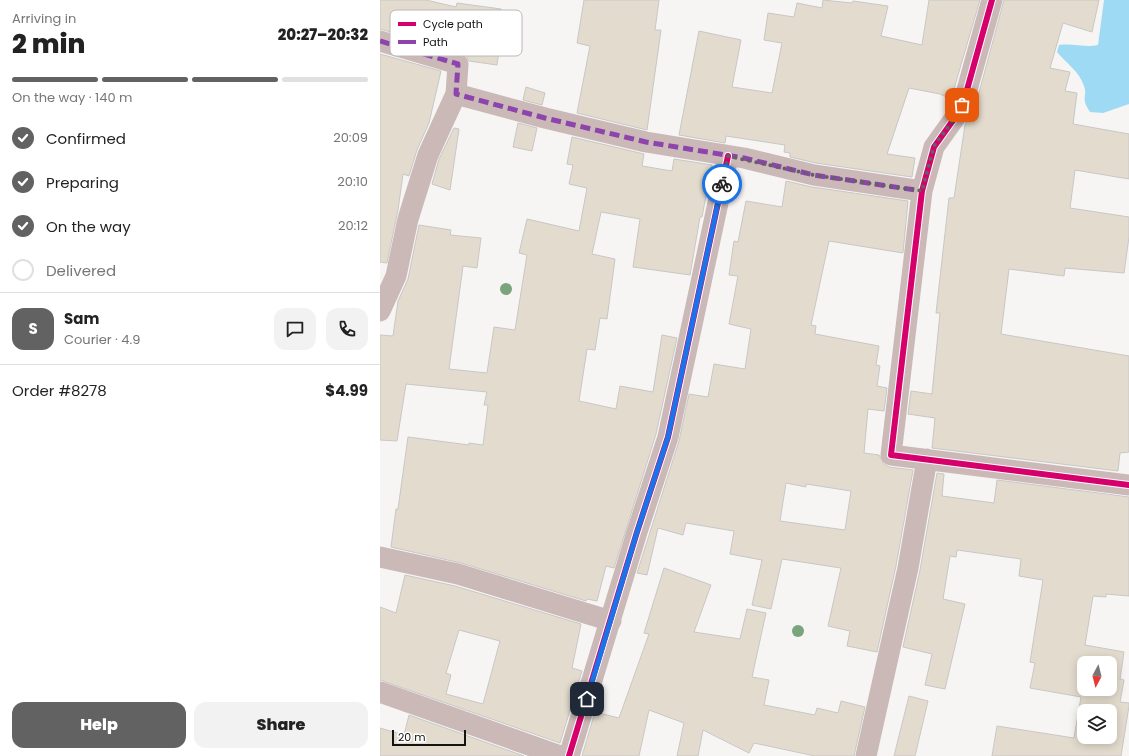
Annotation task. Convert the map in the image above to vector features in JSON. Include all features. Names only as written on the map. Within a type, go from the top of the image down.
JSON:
[{"type":"street","points":[[992,0],[965,97],[959,112],[934,146],[922,191],[891,455],[1129,485]]},
{"type":"street","points":[[380,41],[390,44]]},
{"type":"street","points":[[380,311],[396,276],[408,219],[428,155],[456,94],[458,64],[431,56]]},
{"type":"street","points":[[456,94],[545,118],[646,142],[728,156],[814,175],[922,191]]},
{"type":"street","points":[[569,756],[637,532],[668,437],[728,156]]},
{"type":"street","points":[[866,756],[908,568],[927,459]]},
{"type":"street","points":[[380,558],[458,574],[611,621]]},
{"type":"street","points":[[380,692],[560,756]]},
{"type":"water","points":[[1104,0],[1129,0],[1129,104],[1103,113],[1090,112],[1085,103],[1085,90],[1082,81],[1076,72],[1057,52],[1059,45],[1098,45]]},
{"type":"building","points":[[380,0],[426,0],[456,7],[457,3],[501,9],[390,10],[390,32],[380,29]]},
{"type":"building","points":[[584,0],[659,0],[655,30],[661,30],[647,130],[577,113],[590,46],[577,43]]},
{"type":"building","points":[[823,0],[852,3],[853,1],[888,6],[881,36],[922,45],[929,0],[980,0],[951,99],[940,94],[909,88],[887,154],[915,158],[912,177],[816,163],[790,157],[790,153],[784,152],[785,145],[726,136],[725,143],[679,135],[699,31],[741,40],[732,87],[772,93],[782,43],[764,40],[768,13],[794,17],[797,3],[822,8]]},
{"type":"building","points":[[1004,0],[1099,0],[1092,32],[1063,23],[1050,68],[1070,72],[1065,91],[1077,93],[1073,124],[1129,134],[1129,179],[1075,170],[1070,208],[1129,217],[1129,237],[1124,273],[1065,268],[1064,276],[1009,269],[1001,334],[1129,356],[1129,452],[1120,453],[1118,471],[932,448],[935,418],[908,414],[911,391],[932,394],[940,313],[936,313],[949,198],[954,198],[965,125],[977,100]]},
{"type":"building","points":[[380,54],[441,71],[429,123],[417,150],[409,176],[403,174],[398,210],[387,263],[380,262]]},
{"type":"building","points":[[466,56],[498,56],[497,65],[469,61]]},
{"type":"building","points":[[526,87],[545,93],[542,105],[523,100]]},
{"type":"building","points":[[518,123],[537,128],[532,151],[513,147]]},
{"type":"building","points":[[454,128],[459,129],[450,190],[432,184],[439,159]]},
{"type":"building","points":[[572,137],[644,154],[642,166],[672,171],[674,159],[712,165],[702,217],[700,217],[690,275],[633,267],[640,219],[601,212],[592,254],[615,259],[607,319],[600,318],[595,350],[587,349],[579,401],[616,409],[620,386],[653,392],[662,335],[677,338],[656,434],[614,568],[606,566],[597,601],[587,599],[586,601],[461,563],[391,547],[408,437],[469,445],[469,443],[483,445],[488,405],[484,405],[487,392],[406,384],[397,441],[380,440],[380,335],[393,336],[398,301],[408,279],[419,225],[451,230],[450,235],[481,238],[477,268],[463,266],[449,369],[487,373],[494,327],[515,330],[527,255],[519,253],[527,219],[579,231],[587,188],[569,184],[573,165],[567,164]]},
{"type":"building","points":[[786,181],[812,187],[908,201],[903,253],[829,241],[811,325],[816,326],[815,334],[879,346],[876,365],[880,366],[877,386],[887,388],[884,411],[868,409],[864,453],[879,455],[884,464],[889,467],[913,470],[896,566],[877,652],[847,646],[850,631],[828,626],[841,568],[782,559],[771,609],[752,605],[762,560],[730,554],[734,531],[686,523],[683,535],[658,528],[647,575],[637,573],[679,441],[689,394],[708,397],[714,364],[745,369],[751,329],[729,324],[738,276],[729,275],[734,241],[738,242],[746,201],[782,207]],"holes":[[[786,483],[806,487],[806,484],[851,491],[845,530],[780,521]]]},
{"type":"building","points":[[937,473],[944,474],[942,496],[994,503],[997,480],[1129,497],[1129,596],[1106,594],[1106,597],[1093,596],[1085,645],[1124,652],[1120,679],[1124,680],[1120,702],[1129,703],[1129,706],[1121,756],[992,756],[997,726],[1074,738],[1077,720],[1077,744],[1117,744],[1117,704],[1080,704],[1081,697],[1030,688],[1035,663],[1030,662],[1043,580],[1019,576],[1021,559],[957,550],[956,557],[950,556],[943,599],[965,604],[945,689],[925,685],[932,654],[903,647],[920,570]]},
{"type":"building","points":[[664,568],[711,585],[694,632],[740,639],[747,609],[766,613],[752,677],[769,680],[764,705],[815,715],[817,708],[838,713],[841,701],[865,707],[854,756],[815,756],[754,743],[749,753],[703,730],[698,756],[677,756],[684,723],[649,710],[639,756],[582,756],[595,712],[619,718],[649,634],[644,633]]},
{"type":"building","points":[[405,575],[455,586],[581,624],[572,668],[582,671],[560,743],[380,680],[380,607],[396,613]],"holes":[[[459,630],[500,641],[483,704],[446,694],[451,675],[446,673]]]},
{"type":"building","points":[[909,696],[928,701],[915,756],[894,756]]},
{"type":"building","points":[[409,715],[524,756],[380,756],[380,728],[404,735]]},
{"type":"marked path","points":[[380,41],[390,44]]},
{"type":"marked path","points":[[431,56],[458,64],[456,94],[545,118],[646,142],[744,158],[814,175],[922,191]]},
{"type":"cycle path","points":[[992,0],[965,97],[959,112],[934,147],[922,191],[891,455],[1129,485]]},
{"type":"cycle path","points":[[569,756],[637,532],[668,437],[728,156]]},
{"type":"way so far","points":[[722,184],[728,156],[744,158],[814,175],[922,191],[934,146],[959,112],[962,105]]},
{"type":"route","points":[[587,699],[637,532],[668,437],[697,309],[722,184]]}]
